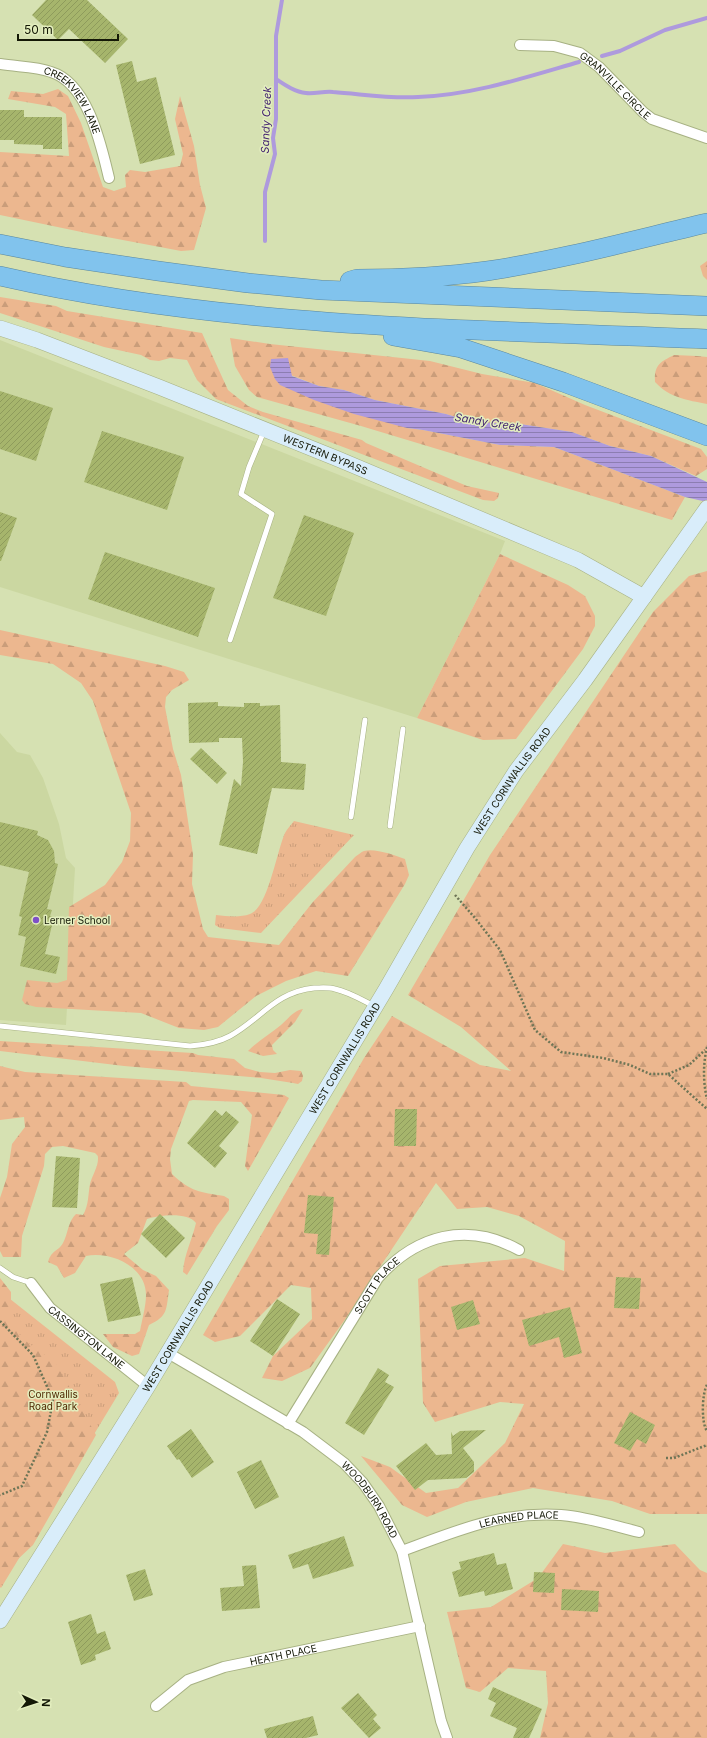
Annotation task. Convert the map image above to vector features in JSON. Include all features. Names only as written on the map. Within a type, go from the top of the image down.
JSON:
[{"type":"highway","points":[[321,290],[357,279],[420,278],[488,271],[522,265],[707,223]]},
{"type":"highway","points":[[0,244],[65,257],[158,271],[248,283],[321,290],[707,306]]},
{"type":"highway","points":[[0,276],[126,300],[213,312],[278,318],[401,326],[707,339]]},
{"type":"highway","points":[[278,318],[461,348],[563,382],[707,436]]},
{"type":"street","name":"GRANVILLE CIRCLE","points":[[520,44],[554,46],[580,53],[600,67],[643,112],[652,119],[707,138]]},
{"type":"street","name":"CREEKVIEW LANE","points":[[0,64],[52,72],[63,77],[71,84],[89,112],[101,144],[109,178]]},
{"type":"street","name":"WESTERN BYPASS","points":[[0,328],[37,340],[265,430],[578,560],[644,597]]},
{"type":"street","name":"WEST CORNWALLIS ROAD","points":[[3,1611],[148,1386],[375,1006],[467,848],[516,771],[585,680],[707,508]]},
{"type":"street","name":"SCOTT PLACE","points":[[288,1424],[378,1278],[391,1263],[406,1252],[423,1243],[441,1237],[460,1235],[479,1236],[497,1240],[519,1250]]},
{"type":"street","name":"CASSINGTON LANE","points":[[31,1283],[50,1308],[148,1386]]},
{"type":"street","name":"WOODBURN ROAD","points":[[168,1353],[314,1439],[354,1473],[379,1506],[402,1551],[441,1721],[447,1738]]},
{"type":"street","name":"LEARNED PLACE","points":[[402,1551],[479,1523],[507,1517],[537,1514],[585,1518],[639,1532]]},
{"type":"street","name":"HEATH PLACE","points":[[156,1706],[188,1680],[204,1672],[420,1626]]},
{"type":"lane","points":[[230,640],[272,514],[241,494],[249,467],[265,430]]},
{"type":"lane","points":[[351,817],[365,720]]},
{"type":"lane","points":[[390,826],[403,729]]},
{"type":"lane","points":[[0,1026],[190,1046],[207,1045],[232,1035],[284,996],[297,991],[323,988],[335,989],[375,1006]]},
{"type":"lane","points":[[0,1268],[13,1278],[31,1283]]},
{"type":"path","points":[[446,886],[476,918],[500,950],[535,1030],[561,1052],[603,1058],[630,1065],[650,1074],[668,1074],[689,1065],[707,1048]]},
{"type":"path","points":[[707,1048],[704,1059],[704,1084],[707,1099]]},
{"type":"path","points":[[668,1074],[707,1109]]},
{"type":"path","points":[[0,1321],[33,1354],[53,1400],[47,1432],[22,1486],[0,1495]]},
{"type":"path","points":[[707,1385],[704,1396],[703,1412],[705,1428],[707,1431]]},
{"type":"path","points":[[666,1458],[674,1458],[707,1445]]},
{"type":"shaded area","points":[[0,340],[505,541],[500,554],[417,718],[0,587]]},
{"type":"shaded area","points":[[288,358],[292,376],[319,386],[344,390],[375,400],[446,414],[472,422],[520,424],[572,432],[610,446],[651,456],[707,482],[707,502],[685,497],[554,447],[500,445],[407,428],[354,414],[314,400],[280,385],[275,379],[270,367],[271,359]]},
{"type":"shaded area","name":"Lerner School","points":[[0,733],[17,752],[30,755],[43,778],[59,824],[66,858],[75,868],[66,1025],[0,1020]]},
{"type":"green space","points":[[58,89],[68,96],[81,123],[103,187],[114,191],[126,187],[125,175],[130,170],[145,172],[180,166],[183,154],[175,119],[180,96],[194,146],[200,185],[206,208],[194,250],[181,251],[0,215],[0,152],[69,156],[66,114],[55,107],[8,99],[11,91],[43,94]]},
{"type":"green space","points":[[707,261],[707,280],[703,276],[700,266]]},
{"type":"green space","points":[[0,297],[56,306],[67,311],[202,333],[228,390],[248,406],[263,412],[362,440],[467,486],[499,493],[498,498],[494,501],[483,500],[216,399],[197,380],[187,360],[170,358],[159,361],[150,360],[141,355],[104,347],[0,313]]},
{"type":"green space","points":[[230,338],[270,344],[430,361],[482,374],[535,383],[585,405],[701,449],[707,457],[707,469],[696,476],[651,456],[610,446],[572,432],[520,424],[472,422],[446,414],[375,400],[344,390],[319,386],[270,367],[407,428],[500,445],[554,447],[685,497],[672,520],[361,426],[257,397],[249,390],[235,366]]},
{"type":"green space","points":[[674,355],[707,357],[707,404],[679,398],[667,392],[655,382],[655,376],[659,365]]},
{"type":"green space","points":[[500,554],[568,585],[585,596],[595,616],[595,626],[583,649],[516,739],[483,740],[417,718]]},
{"type":"green space","points":[[707,571],[707,1514],[650,1514],[612,1501],[533,1488],[466,1502],[427,1517],[402,1505],[361,1456],[390,1467],[426,1493],[458,1488],[505,1443],[524,1404],[500,1402],[435,1422],[423,1403],[418,1279],[440,1266],[525,1258],[564,1271],[565,1241],[519,1216],[487,1207],[457,1209],[436,1183],[344,1321],[310,1368],[282,1381],[262,1378],[273,1356],[312,1319],[311,1288],[291,1285],[240,1336],[215,1342],[203,1335],[364,1058],[392,1016],[480,1065],[511,1071],[461,1027],[408,995],[490,855],[653,612],[689,576]]},
{"type":"green space","points":[[0,630],[165,666],[184,672],[189,680],[172,690],[166,697],[165,707],[173,749],[181,775],[193,854],[192,884],[203,929],[208,937],[279,945],[312,903],[355,857],[364,851],[374,850],[405,859],[409,875],[405,884],[348,976],[316,971],[286,981],[256,996],[218,1027],[204,1030],[179,1028],[141,1013],[36,1007],[25,1004],[22,1000],[27,980],[57,983],[67,980],[69,907],[105,885],[122,862],[130,841],[131,813],[93,701],[81,683],[53,664],[0,655]]},
{"type":"green space","points":[[294,821],[354,835],[261,933],[220,928],[215,925],[216,915],[242,916],[250,914],[256,909],[267,890],[285,833]]},
{"type":"green space","points":[[303,1009],[295,1022],[272,1045],[273,1050],[277,1054],[263,1056],[248,1051],[281,1025],[293,1013]]},
{"type":"green space","points":[[0,1041],[193,1053],[198,1055],[234,1059],[245,1068],[260,1072],[275,1073],[290,1070],[301,1071],[303,1076],[302,1081],[298,1084],[261,1078],[124,1066],[0,1051]]},
{"type":"green space","points":[[0,1066],[25,1072],[186,1082],[191,1086],[284,1095],[289,1098],[248,1171],[245,1166],[252,1115],[241,1102],[189,1101],[171,1149],[170,1159],[172,1174],[190,1188],[224,1196],[229,1199],[229,1210],[217,1226],[187,1275],[183,1272],[186,1254],[196,1223],[187,1217],[173,1215],[147,1219],[138,1243],[124,1254],[143,1270],[156,1276],[169,1290],[165,1312],[160,1319],[149,1325],[139,1354],[132,1356],[113,1347],[103,1334],[135,1334],[140,1331],[146,1295],[140,1276],[125,1263],[116,1258],[106,1256],[86,1256],[75,1273],[64,1278],[57,1266],[48,1262],[51,1255],[63,1243],[73,1217],[76,1214],[83,1215],[85,1211],[90,1184],[98,1162],[98,1156],[95,1153],[63,1146],[52,1147],[45,1154],[44,1166],[22,1236],[21,1257],[3,1257],[0,1251],[0,1198],[7,1177],[12,1144],[25,1127],[24,1117],[0,1120]]},
{"type":"green space","name":"Cornwallis Road Park","points":[[0,1278],[11,1292],[11,1319],[19,1334],[27,1342],[56,1363],[96,1435],[33,1545],[0,1576]]},
{"type":"green space","name":"Cornwallis Road Park","points":[[0,1291],[115,1382],[119,1393],[1,1588],[0,1587]]},
{"type":"green space","points":[[563,1544],[605,1553],[675,1544],[700,1570],[707,1573],[707,1738],[540,1738],[548,1703],[546,1671],[508,1668],[480,1692],[466,1688],[447,1612],[491,1607],[538,1578]]},
{"type":"building","points":[[46,0],[87,0],[128,39],[105,63],[69,29],[58,40],[32,15]]},
{"type":"building","points":[[132,61],[137,82],[156,77],[175,155],[140,164],[116,65]]},
{"type":"building","points":[[0,110],[24,110],[24,117],[62,117],[62,149],[43,149],[43,145],[14,144],[14,140],[0,140]]},
{"type":"building","points":[[0,391],[53,408],[36,461],[0,449]]},
{"type":"building","points":[[102,431],[184,457],[167,510],[84,482]]},
{"type":"building","points":[[0,512],[17,518],[1,561],[0,561]]},
{"type":"building","points":[[304,515],[354,533],[326,616],[273,598]]},
{"type":"building","points":[[105,552],[215,588],[198,637],[88,599]]},
{"type":"building","points":[[218,702],[218,706],[244,707],[244,703],[260,703],[260,706],[280,705],[281,762],[306,764],[304,790],[272,788],[257,854],[219,845],[234,779],[241,786],[243,762],[242,738],[219,738],[219,742],[189,743],[188,703]]},
{"type":"building","points":[[201,748],[227,773],[217,784],[190,759]]},
{"type":"building","points":[[0,822],[38,831],[37,835],[48,840],[54,851],[55,863],[58,864],[47,909],[52,910],[50,916],[54,917],[45,954],[60,957],[56,974],[20,966],[26,937],[18,935],[22,917],[19,916],[29,872],[0,865]]},
{"type":"building","points":[[395,1109],[417,1109],[416,1146],[394,1146]]},
{"type":"building","points":[[215,1110],[222,1116],[226,1111],[239,1122],[219,1146],[227,1153],[215,1168],[187,1143]]},
{"type":"building","points":[[56,1156],[80,1158],[77,1208],[52,1207]]},
{"type":"building","points":[[308,1195],[334,1197],[329,1255],[316,1254],[318,1234],[304,1233]]},
{"type":"building","points":[[160,1214],[185,1238],[166,1258],[141,1234]]},
{"type":"building","points":[[132,1277],[141,1315],[108,1322],[100,1284]]},
{"type":"building","points":[[616,1277],[641,1278],[639,1309],[614,1308]]},
{"type":"building","points":[[277,1299],[300,1314],[273,1356],[250,1341]]},
{"type":"building","points":[[473,1300],[480,1324],[457,1330],[451,1307]]},
{"type":"building","points":[[570,1307],[582,1353],[564,1358],[559,1337],[529,1346],[522,1320]]},
{"type":"building","points":[[378,1368],[389,1375],[385,1382],[394,1387],[364,1435],[345,1423]]},
{"type":"building","points":[[630,1412],[655,1425],[646,1444],[637,1439],[630,1451],[614,1443]]},
{"type":"building","points":[[191,1429],[214,1462],[192,1478],[179,1459],[177,1460],[167,1446]]},
{"type":"building","points":[[486,1430],[463,1448],[474,1462],[474,1472],[466,1478],[428,1480],[415,1490],[396,1466],[426,1443],[436,1455],[452,1454],[451,1432],[453,1436],[460,1431]]},
{"type":"building","points":[[261,1460],[279,1497],[255,1509],[237,1472]]},
{"type":"building","points":[[344,1536],[354,1566],[313,1579],[308,1564],[293,1569],[288,1555]]},
{"type":"building","points":[[494,1553],[497,1565],[506,1563],[513,1589],[485,1596],[484,1591],[459,1597],[452,1572],[461,1569],[459,1562]]},
{"type":"building","points":[[256,1565],[260,1608],[222,1611],[220,1588],[244,1586],[242,1566]]},
{"type":"building","points":[[145,1569],[153,1595],[134,1601],[126,1575]]},
{"type":"building","points":[[534,1572],[555,1573],[554,1593],[533,1592]]},
{"type":"building","points":[[562,1589],[599,1591],[598,1612],[561,1610]]},
{"type":"building","points":[[91,1614],[97,1634],[105,1631],[111,1649],[95,1655],[96,1660],[81,1665],[68,1622]]},
{"type":"building","points":[[493,1687],[542,1709],[529,1738],[513,1738],[517,1728],[490,1716],[496,1703],[488,1699]]},
{"type":"building","points":[[358,1693],[377,1715],[373,1719],[381,1728],[369,1738],[341,1708]]},
{"type":"building","points":[[313,1716],[318,1735],[306,1738],[267,1738],[264,1729]]},
{"type":"waterway","name":"Sandy Creek","points":[[265,241],[265,192],[275,154],[273,138],[276,119],[276,36],[282,0]]},
{"type":"waterway","points":[[602,56],[620,51],[665,30],[707,18]]},
{"type":"waterway","points":[[276,79],[294,90],[306,93],[330,92],[386,97],[439,96],[500,84],[579,62]]},
{"type":"place","name":"Lerner School","points":[[36,920]]}]
